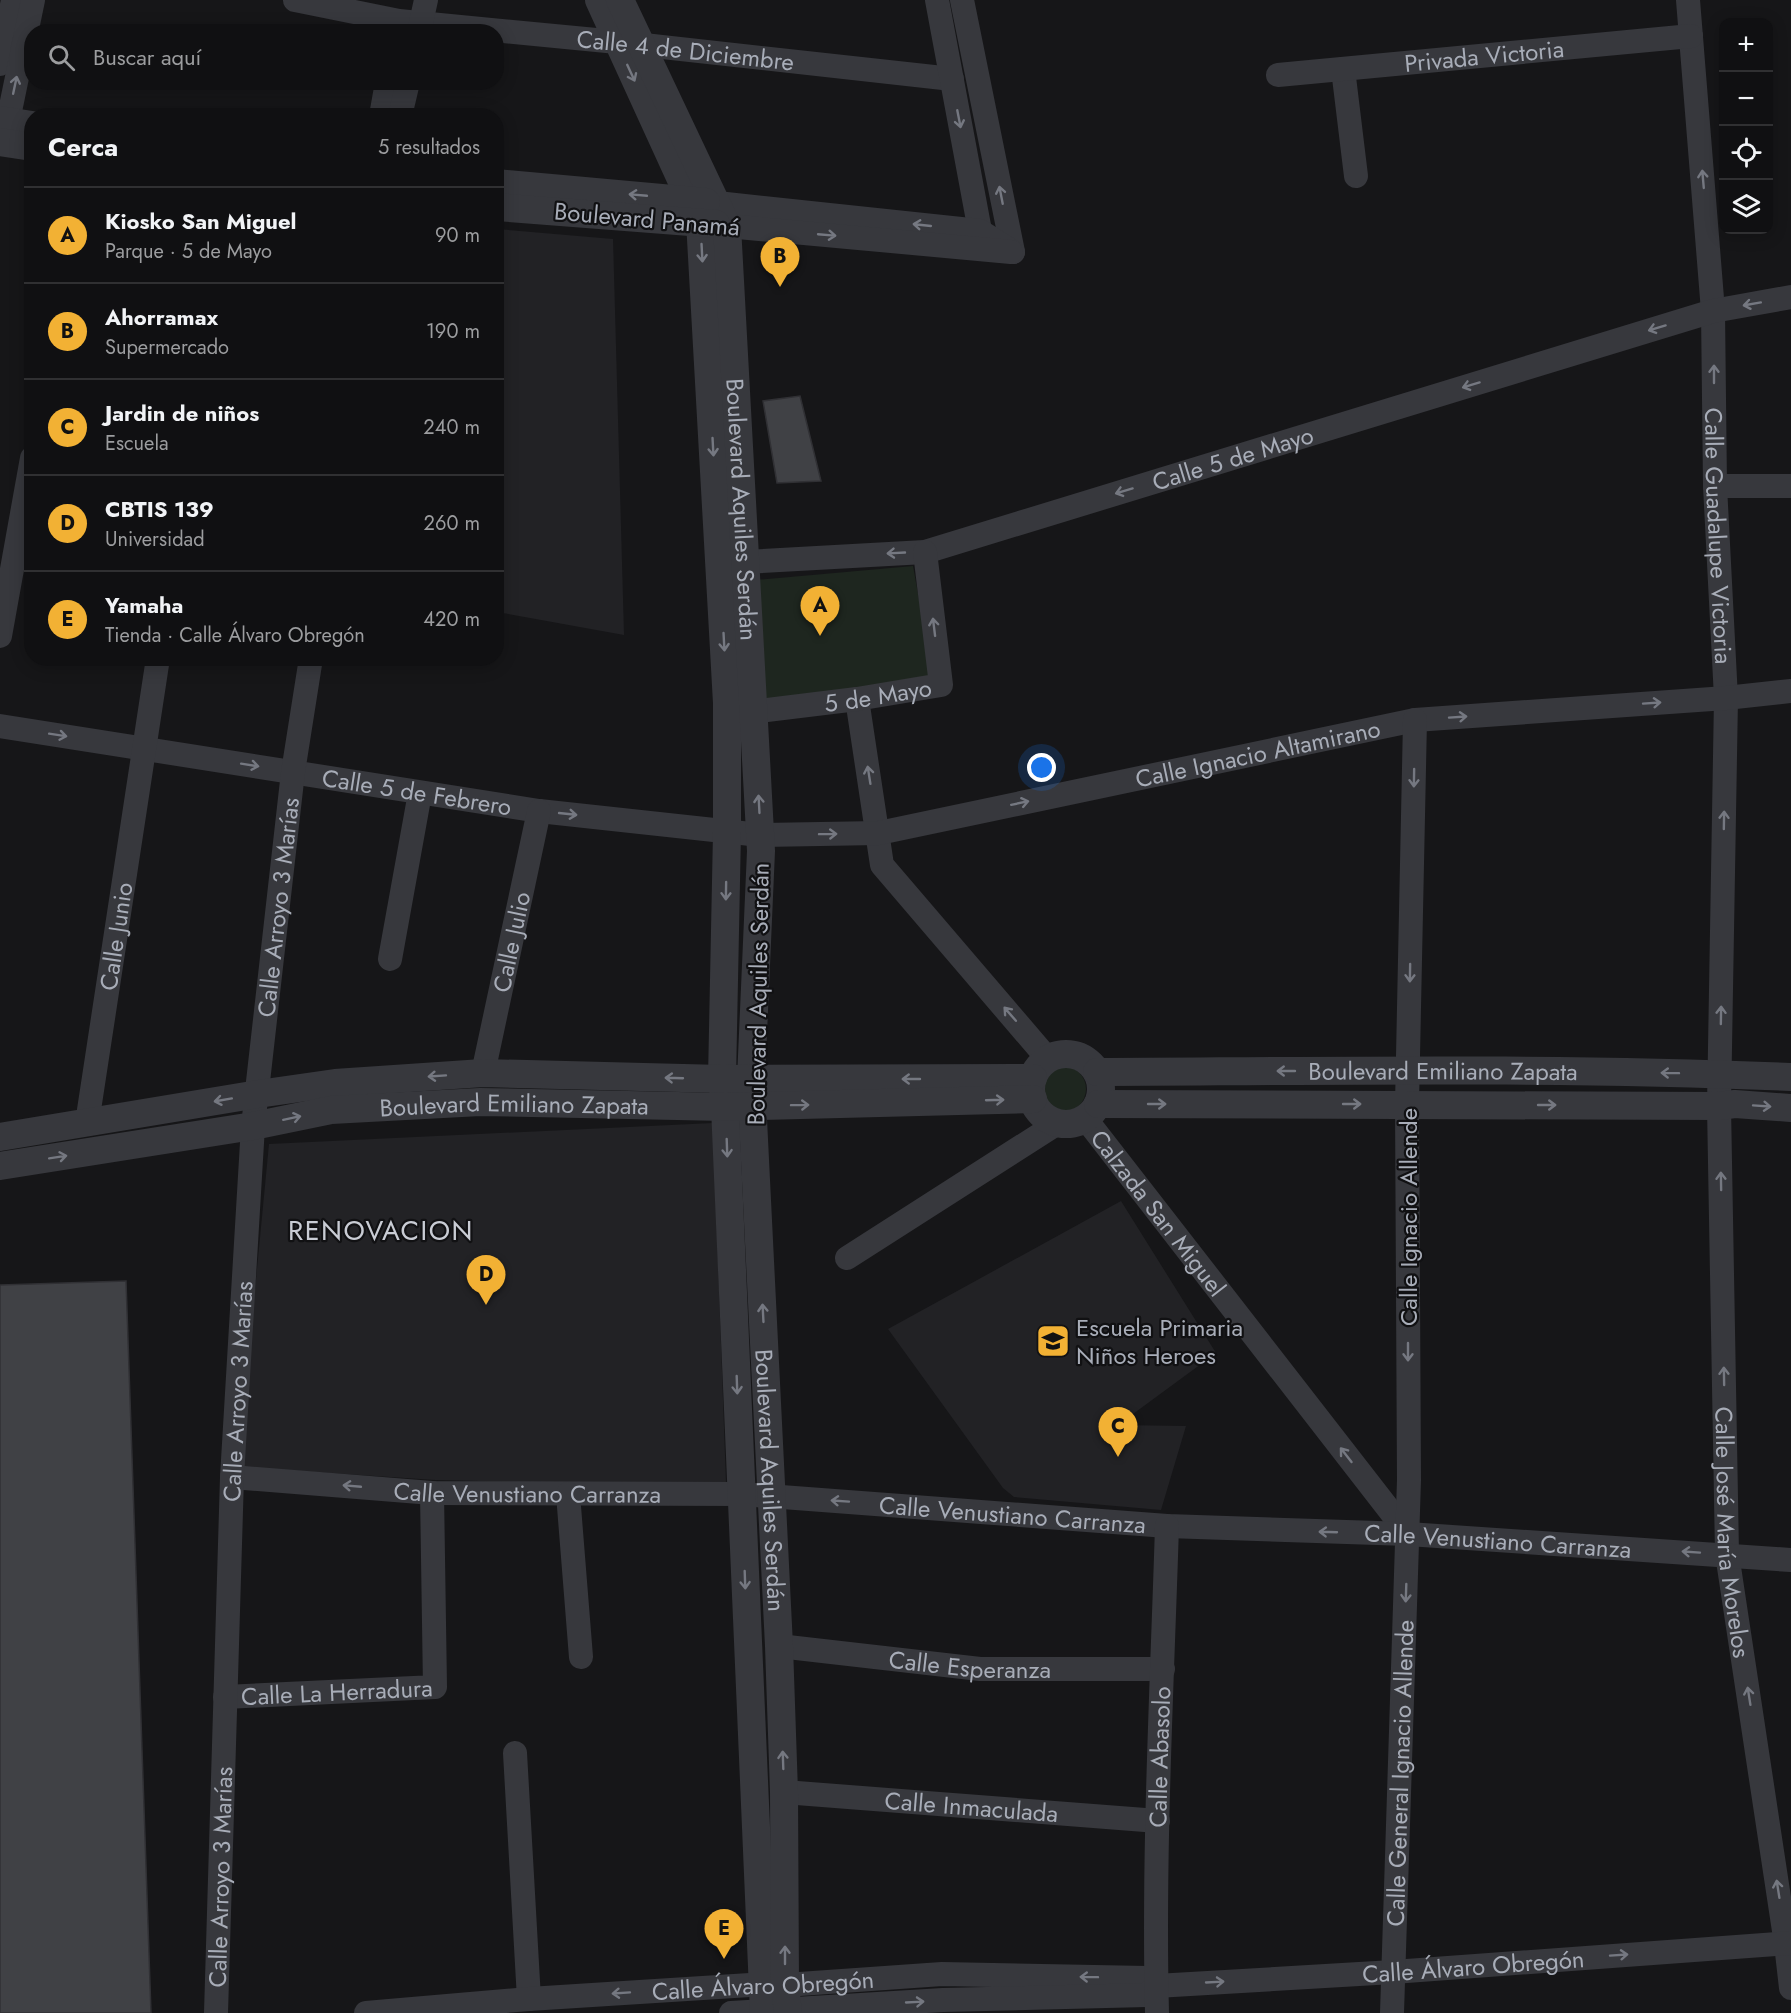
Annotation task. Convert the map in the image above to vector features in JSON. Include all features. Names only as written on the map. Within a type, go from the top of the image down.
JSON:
[{"type":"street","points":[[0,64],[13,0]]},
{"type":"street","points":[[29,24],[33,0]]},
{"type":"street","name":"Calle 4 de Diciembre","points":[[295,0],[428,24]]},
{"type":"street","points":[[408,22],[426,0]]},
{"type":"street","name":"Boulevard Aquiles Serdán","points":[[599,0],[629,44],[708,213],[733,562],[741,713],[760,835],[738,1093],[772,1496],[779,1646],[784,1792],[775,2003]]},
{"type":"street","name":"Boulevard Aquiles Serdán","points":[[620,0],[629,44]]},
{"type":"street","points":[[937,0],[980,231],[1013,252]]},
{"type":"street","points":[[962,0],[1013,252]]},
{"type":"street","name":"Calle Guadalupe Victoria","points":[[1688,0],[1713,311],[1715,486],[1726,698],[1719,1074]]},
{"type":"street","name":"Calle 4 de Diciembre","points":[[504,32],[952,79]]},
{"type":"street","name":"Privada Victoria","points":[[1278,75],[1691,36]]},
{"type":"street","points":[[24,49],[9,130],[24,141]]},
{"type":"street","points":[[1343,69],[1356,176]]},
{"type":"street","points":[[382,108],[386,90]]},
{"type":"street","points":[[402,108],[406,90]]},
{"type":"street","name":"Boulevard Panamá","points":[[504,184],[1013,252]]},
{"type":"street","name":"Boulevard Panamá","points":[[504,207],[708,213],[980,231]]},
{"type":"street","name":"Calle 5 de Mayo","points":[[733,562],[925,552],[1713,311],[1791,297]]},
{"type":"street","points":[[1715,486],[1791,486]]},
{"type":"street","points":[[0,636],[24,502]]},
{"type":"street","name":"5 de Mayo","points":[[741,713],[857,699],[941,685],[925,552]]},
{"type":"street","name":"Calle Junio","points":[[87,1123],[157,666]]},
{"type":"street","name":"Calle Arroyo 3 Marías","points":[[216,2013],[232,1477],[253,1126],[293,772],[310,666]]},
{"type":"street","name":"Calle Ignacio Altamirano","points":[[728,832],[760,835],[879,833],[1415,720],[1726,698],[1791,691]]},
{"type":"street","points":[[857,699],[882,865],[1038,1079],[1038,1110],[1047,1118],[1081,1115]]},
{"type":"street","name":"Boulevard Aquiles Serdán","points":[[741,713],[728,832],[738,1093],[741,1494],[775,2003]]},
{"type":"street","name":"Calle Ignacio Allende","points":[[1408,1534],[1407,1104],[1415,720]]},
{"type":"street","name":"Calle 5 de Febrero","points":[[0,726],[539,811],[728,832]]},
{"type":"street","points":[[390,959],[420,793]]},
{"type":"street","name":"Calle Julio","points":[[483,1073],[539,811]]},
{"type":"street","points":[[847,1258],[1081,1115],[1101,1094],[1101,1083],[1097,1072],[1088,1061],[1076,1055],[1061,1054],[1038,1079]]},
{"type":"street","name":"Boulevard Emiliano Zapata","points":[[1097,1072],[1408,1070],[1791,1077]]},
{"type":"street","name":"Boulevard Emiliano Zapata","points":[[0,1137],[335,1083],[483,1073],[738,1093]]},
{"type":"street","name":"Calle José María Morelos","points":[[1719,1074],[1727,1554],[1789,1943],[1791,1988]]},
{"type":"street","name":"Boulevard Emiliano Zapata","points":[[0,1166],[253,1126],[331,1110],[1038,1079]]},
{"type":"street","name":"Boulevard Emiliano Zapata","points":[[1081,1115],[1407,1104],[1719,1106],[1735,1104],[1791,1108]]},
{"type":"street","name":"Calzada San Miguel","points":[[1081,1115],[1408,1534]]},
{"type":"street","name":"Calle Venustiano Carranza","points":[[232,1477],[432,1493],[741,1494],[1167,1526],[1408,1534],[1791,1560]]},
{"type":"street","points":[[1371,1487],[1409,1480]]},
{"type":"street","name":"Calle La Herradura","points":[[225,1697],[435,1687],[432,1493]]},
{"type":"street","points":[[568,1494],[581,1657]]},
{"type":"street","name":"Calle Abasolo","points":[[1157,2013],[1158,1821],[1167,1526]]},
{"type":"street","name":"Calle General Ignacio Allende","points":[[1392,2013],[1408,1534]]},
{"type":"street","name":"Calle Esperanza","points":[[779,1646],[980,1669],[1162,1669]]},
{"type":"street","points":[[515,1753],[528,1999]]},
{"type":"street","name":"Calle Inmaculada","points":[[784,1792],[1158,1821]]},
{"type":"street","name":"Calle Álvaro Obregón","points":[[366,2013],[528,1999],[943,2007],[1075,2005],[1147,1995],[1156,1986],[1394,1972],[1789,1943]]},
{"type":"street","points":[[942,1974],[943,2007]]},
{"type":"street","name":"Calle Álvaro Obregón","points":[[731,2013],[775,2003],[942,1974],[1147,1978],[1156,1986]]},
{"type":"shaded area","points":[[504,230],[613,239],[624,635],[504,613]]},
{"type":"shaded area","points":[[913,566],[933,677],[762,704],[755,580]]},
{"type":"shaded area","points":[[1063,1066],[1072,1067],[1080,1072],[1085,1080],[1085,1098],[1080,1106],[1072,1111],[1063,1112],[1054,1111],[1046,1106],[1041,1098],[1040,1089],[1041,1080],[1046,1072],[1054,1067]]},
{"type":"shaded area","points":[[713,1123],[726,1483],[435,1480],[238,1467],[269,1144]]},
{"type":"shaded area","name":"Escuela Primaria Niños Heroes","points":[[1121,1201],[1216,1353],[1118,1425],[1186,1426],[1161,1510],[1014,1497],[1003,1488],[888,1329]]},
{"type":"building","points":[[800,396],[821,481],[777,483],[763,401]]},
{"type":"building","points":[[126,1281],[151,2013],[0,2013],[0,1285]]},
{"type":"place","name":"Ahorramax","points":[[780,287]]},
{"type":"place","name":"Kiosko San Miguel","points":[[820,636]]},
{"type":"place","name":"CBTIS 139","points":[[486,1305]]},
{"type":"place","name":"Escuela Primaria Niños Heroes","points":[[1053,1341]]},
{"type":"place","name":"Jardin de niños","points":[[1118,1457]]},
{"type":"place","name":"Yamaha","points":[[724,1959]]},
{"type":"district","name":"RENOVACION","points":[[381,1230]]}]
